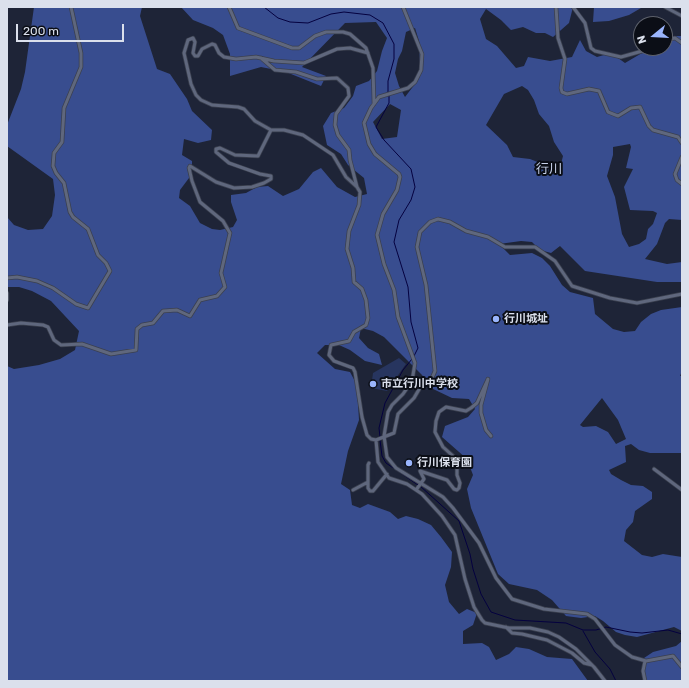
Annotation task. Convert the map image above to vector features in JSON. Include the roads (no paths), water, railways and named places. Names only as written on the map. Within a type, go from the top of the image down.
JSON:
[{"type":"street","points":[[7,278],[17,277],[37,281],[53,288],[76,304],[88,308],[91,306],[97,290],[110,271],[106,263],[98,255],[88,229],[73,217],[70,212],[64,183],[56,173],[53,166],[54,153],[62,142],[64,108],[81,67],[81,53],[71,7]]},
{"type":"street","points":[[229,7],[238,28],[258,34],[278,44],[299,48],[315,36],[335,31],[350,34],[359,41],[368,53],[373,68],[374,104]]},
{"type":"street","points":[[403,7],[419,43],[422,60],[421,70],[415,82],[408,88],[379,97],[364,123],[369,144],[375,154],[400,177],[398,190],[379,225],[378,240],[394,290],[398,317],[415,363],[412,381],[388,412],[384,436],[389,460],[396,468],[422,483],[443,498],[479,542],[496,578],[512,599],[557,611],[582,612],[595,619],[607,635],[624,652],[645,661],[673,656],[682,667]]},
{"type":"street","points":[[556,7],[558,38],[565,59],[561,88],[562,92],[567,94],[589,89],[599,91],[608,112],[618,116],[631,108],[640,106],[649,126],[653,130],[678,137],[682,143]]},
{"type":"street","points":[[573,7],[585,23],[591,48],[595,51],[621,57],[633,54]]},
{"type":"street","points":[[665,7],[682,16]]},
{"type":"street","points":[[357,186],[346,177],[333,155],[309,139],[292,132],[271,130],[255,122],[244,109],[238,106],[212,105],[201,100],[196,95],[191,84],[184,53],[188,40],[193,38],[195,42],[193,53],[194,56],[198,56],[202,48],[212,44],[215,45],[219,53],[231,59],[261,57],[274,61],[304,63],[337,49],[350,48],[368,53]]},
{"type":"street","points":[[673,39],[676,38],[682,44]]},
{"type":"street","points":[[261,57],[275,70],[296,72],[317,79],[336,78],[348,88],[349,96],[336,114],[335,125],[338,135],[349,150],[350,160],[361,198],[349,231],[346,249],[353,268],[354,282],[362,289],[366,300],[368,318],[366,325],[354,332],[349,341],[331,345],[329,355],[334,361],[353,368],[355,372],[362,417],[371,439],[376,440],[394,433],[396,420],[401,409],[414,398],[421,386],[432,378],[435,371],[426,285],[417,246],[420,232],[430,222],[438,219],[450,222],[466,231],[488,238],[506,247],[535,247],[554,261],[572,286],[603,296],[637,303],[682,294]]},
{"type":"street","points":[[7,325],[21,323],[43,325],[48,327],[54,340],[61,345],[82,344],[111,354],[136,350],[137,329],[142,325],[153,323],[163,312],[177,310],[190,316],[198,301],[217,296],[225,287],[221,273],[230,233],[224,221],[200,202],[189,168],[190,166],[216,182],[234,188],[252,187],[264,183],[271,179],[271,176],[260,174],[229,163],[216,152],[216,149],[220,148],[235,155],[258,156],[271,130]]},
{"type":"street","points":[[682,157],[675,174],[677,180],[682,184]]},
{"type":"street","points":[[7,293],[7,300]]},
{"type":"street","points":[[416,490],[424,478],[420,471],[447,480],[454,489],[457,490],[459,488],[460,483],[457,475],[457,465],[453,456],[443,447],[435,432],[436,421],[439,412],[446,407],[466,411],[471,408],[477,403],[488,379],[481,405],[481,413],[486,430],[491,436]]},
{"type":"street","points":[[376,440],[378,462],[387,474],[392,479],[407,484],[427,498],[455,534],[465,579],[474,607],[482,620],[485,623],[506,627],[530,628],[548,632],[568,642],[592,665],[605,681]]},
{"type":"street","points":[[369,463],[368,488],[370,492],[373,491],[387,474]]},
{"type":"street","points":[[654,469],[682,490]]},
{"type":"street","points":[[353,490],[368,482]]},
{"type":"street","points":[[506,627],[512,633],[547,640],[572,653],[584,663],[592,665]]},
{"type":"street","points":[[645,661],[643,671],[645,681]]},
{"type":"waterway","points":[[264,7],[278,18],[290,22],[308,23],[331,14],[344,12],[370,15],[383,23],[394,44],[394,59],[388,81],[388,93]]},
{"type":"waterway","points":[[389,96],[389,103],[376,127],[384,140],[411,169],[415,187],[411,200],[399,220],[394,242],[408,287],[411,322],[418,348],[414,356]]},
{"type":"waterway","points":[[380,437],[379,428],[385,403],[403,370],[412,359]]},
{"type":"waterway","points":[[380,440],[382,456],[386,463],[418,485]]},
{"type":"waterway","points":[[420,486],[459,521],[481,594],[491,612],[515,620],[566,623],[583,630],[596,630],[606,627],[630,632],[642,633],[668,630],[682,634]]},
{"type":"waterway","points":[[583,631],[595,652],[610,669],[616,681]]},
{"type":"place","name":"行川城址","points":[[496,319]]},
{"type":"place","name":"市立行川中学校","points":[[373,384]]},
{"type":"place","name":"行川保育園","points":[[409,463]]},
{"type":"district","name":"行川","points":[[549,169]]}]
